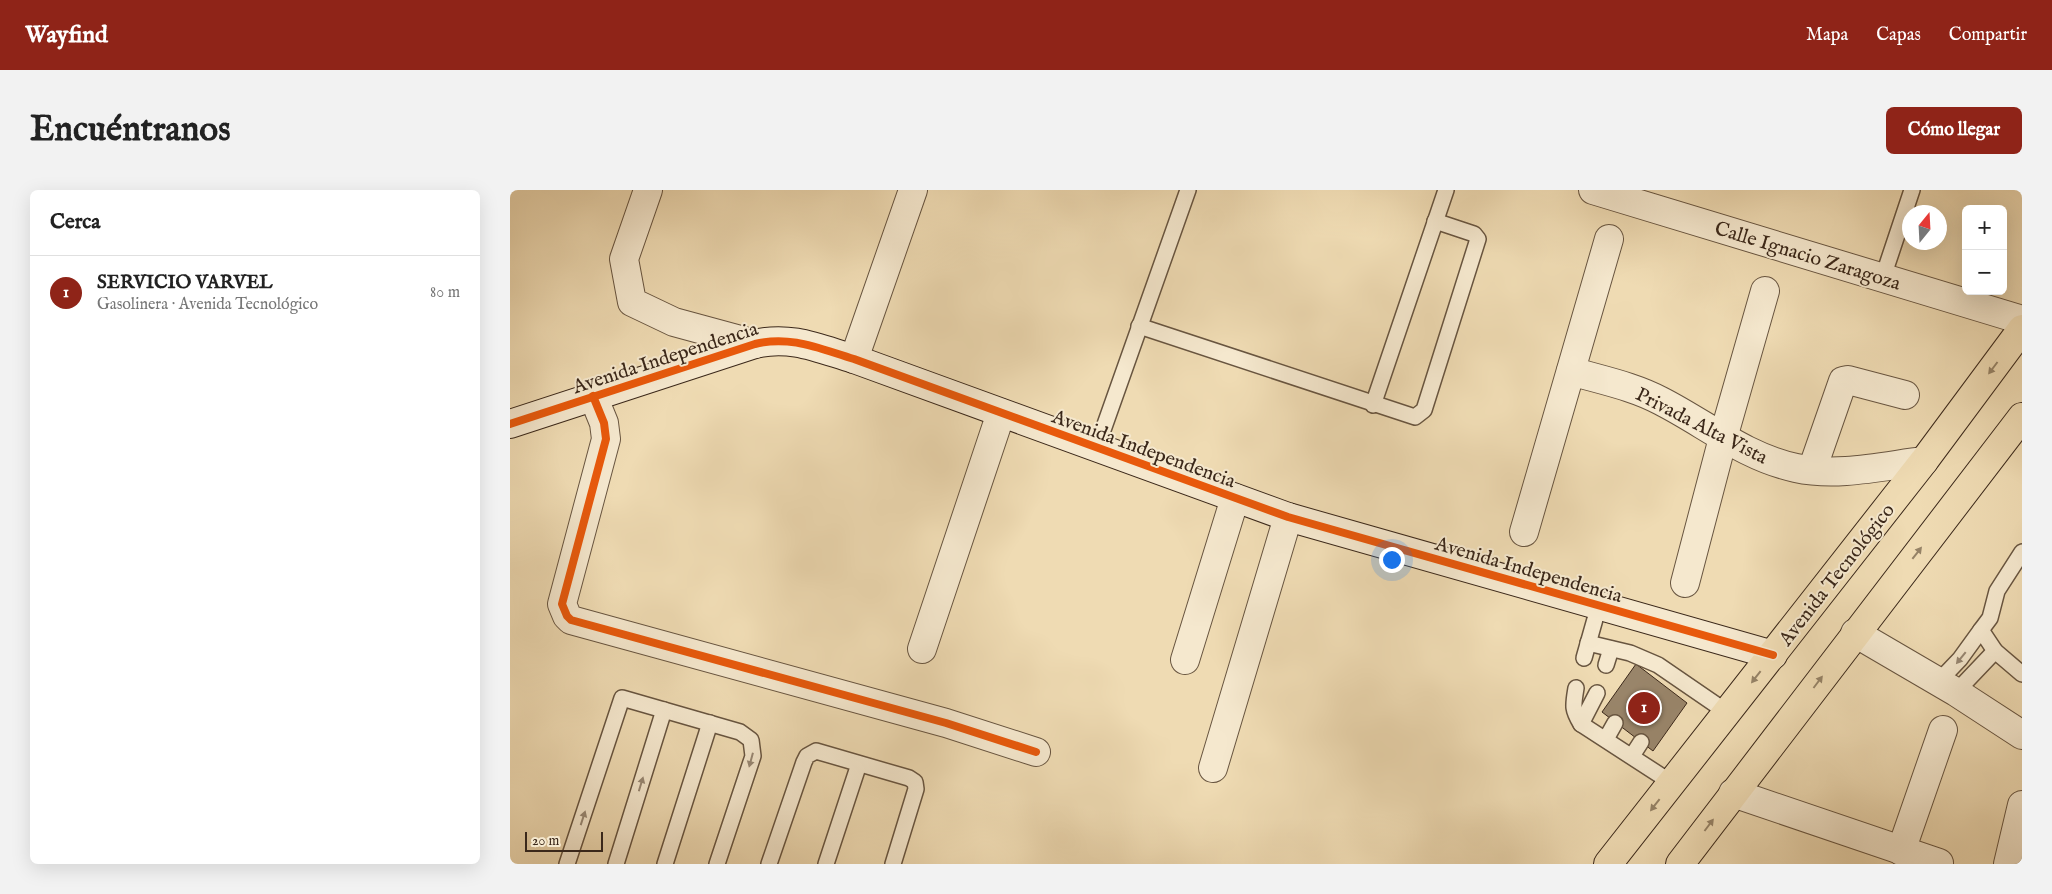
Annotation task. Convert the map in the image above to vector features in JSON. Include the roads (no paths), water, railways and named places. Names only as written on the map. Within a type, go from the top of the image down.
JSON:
[{"type":"main road","name":"Avenida Tecnológico","points":[[1608,864],[1924,461],[2022,329]]},
{"type":"main road","points":[[1680,864],[1855,633],[2021,421]]},
{"type":"street","points":[[648,190],[624,259],[632,302],[674,322],[755,344]]},
{"type":"street","points":[[854,359],[913,190]]},
{"type":"street","name":"Calle Ignacio Zaragoza","points":[[1594,190],[2022,320]]},
{"type":"street","points":[[1524,532],[1609,240]]},
{"type":"street","points":[[1685,583],[1723,438],[1766,291]]},
{"type":"street","name":"Avenida Independencia","points":[[510,424],[755,344],[771,340],[787,340],[854,359],[1288,516],[1773,655]]},
{"type":"street","name":"Privada Alta Vista","points":[[1571,371],[1649,395],[1723,438],[1759,456],[1796,468],[1849,470],[1924,461]]},
{"type":"street","points":[[1812,470],[1843,381],[1848,380],[1905,395]]},
{"type":"street","points":[[593,396],[604,423],[606,439],[562,604],[566,616],[571,620],[946,723],[1036,752]]},
{"type":"street","points":[[922,649],[1001,413]]},
{"type":"street","points":[[1185,660],[1235,498]]},
{"type":"street","points":[[1213,768],[1288,516]]},
{"type":"street","points":[[1855,633],[1947,687],[2022,735]]},
{"type":"street","points":[[1901,851],[1943,730]]},
{"type":"street","points":[[1733,793],[1939,863]]},
{"type":"street","points":[[2008,864],[2022,805]]},
{"type":"lane","points":[[1096,446],[1188,190]]},
{"type":"lane","points":[[1373,405],[1446,190]]},
{"type":"lane","points":[[1883,278],[1912,190]]},
{"type":"lane","points":[[1139,326],[1373,405],[1411,417],[1420,415],[1424,410],[1478,239],[1474,234],[1435,221]]},
{"type":"lane","points":[[1947,687],[1960,660],[1990,618],[1997,591],[2022,552]]},
{"type":"lane","points":[[1584,658],[1600,605]]},
{"type":"lane","points":[[1981,630],[1995,651],[2022,674]]},
{"type":"lane","points":[[1588,643],[1630,653],[1679,688],[1728,713]]},
{"type":"lane","points":[[1606,665],[1611,649]]},
{"type":"lane","points":[[1947,687],[1995,651]]},
{"type":"lane","points":[[1576,688],[1573,707],[1574,714],[1581,724],[1672,783]]},
{"type":"lane","points":[[1581,724],[1596,693]]},
{"type":"lane","points":[[568,864],[622,698],[710,723],[747,736],[751,740],[754,751],[718,864]]},
{"type":"lane","points":[[616,864],[664,710]]},
{"type":"lane","points":[[665,864],[710,723]]},
{"type":"lane","points":[[1606,739],[1615,723]]},
{"type":"lane","points":[[1632,756],[1640,742]]},
{"type":"lane","points":[[769,864],[807,756],[816,751],[909,778],[915,782],[916,785],[892,864]]},
{"type":"lane","points":[[826,864],[859,764]]},
{"type":"place","name":"SERVICIO VARVEL","points":[[1644,708]]}]
